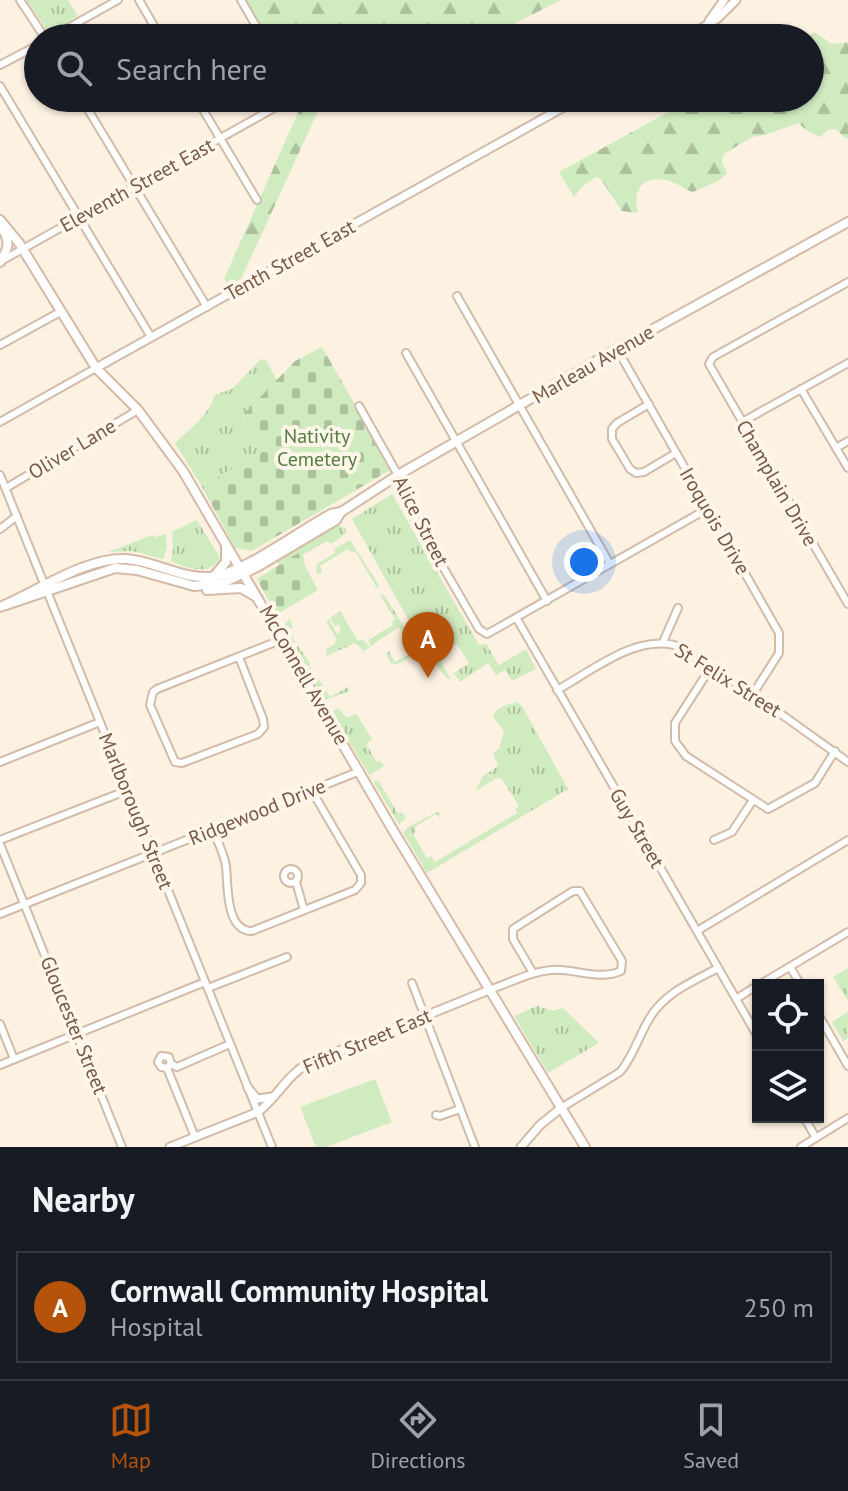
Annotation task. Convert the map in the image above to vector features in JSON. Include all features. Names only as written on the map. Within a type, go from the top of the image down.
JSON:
[{"type":"main road","name":"McConnell Avenue","points":[[0,222],[22,249],[96,368],[138,410],[169,449],[585,1147]]},
{"type":"main road","points":[[0,222],[9,243],[0,262]]},
{"type":"main road","name":"Marleau Avenue","points":[[243,570],[336,520],[341,512],[398,475],[617,349],[848,222]]},
{"type":"main road","points":[[214,576],[227,559],[223,537]]},
{"type":"main road","points":[[3,606],[99,562],[116,559],[141,561],[192,576],[214,576],[243,570]]},
{"type":"main road","points":[[46,588],[115,568],[141,571],[209,590],[241,588],[259,599]]},
{"type":"main road","points":[[187,585],[211,586],[230,581],[243,570]]},
{"type":"street","points":[[20,0],[38,24]]},
{"type":"street","points":[[74,24],[118,0]]},
{"type":"street","points":[[139,0],[153,24]]},
{"type":"street","points":[[241,0],[255,24]]},
{"type":"street","points":[[705,24],[724,0]]},
{"type":"street","points":[[708,24],[736,0]]},
{"type":"street","points":[[0,65],[24,52]]},
{"type":"street","points":[[0,86],[151,337]]},
{"type":"street","points":[[89,112],[207,307]]},
{"type":"street","points":[[205,112],[257,200]]},
{"type":"street","name":"Eleventh Street East","points":[[0,262],[269,112]]},
{"type":"street","name":"Tenth Street East","points":[[0,422],[555,112]]},
{"type":"street","name":"Champlain Drive","points":[[848,282],[710,361],[710,370],[848,604]]},
{"type":"street","points":[[457,296],[610,564]]},
{"type":"street","points":[[0,345],[62,311]]},
{"type":"street","name":"Iroquois Drive","points":[[617,349],[779,634],[779,653],[753,694]]},
{"type":"street","points":[[406,353],[547,601]]},
{"type":"street","points":[[742,422],[848,363]]},
{"type":"street","points":[[801,389],[848,468]]},
{"type":"street","points":[[649,404],[617,423],[612,429],[612,439],[630,469],[636,473],[644,472],[676,453]]},
{"type":"street","name":"Alice Street","points":[[359,406],[398,475],[414,517],[479,629],[486,633],[517,619]]},
{"type":"street","name":"Oliver Lane","points":[[6,488],[138,410]]},
{"type":"street","points":[[836,448],[848,441]]},
{"type":"street","name":"Marlborough Street","points":[[0,475],[272,1147]]},
{"type":"street","points":[[517,619],[709,508]]},
{"type":"street","points":[[0,529],[17,516]]},
{"type":"street","points":[[663,642],[678,608]]},
{"type":"street","name":"Guy Street","points":[[517,619],[752,1027]]},
{"type":"street","points":[[239,657],[264,727],[258,734],[182,763],[175,762],[150,705],[151,695],[157,689],[283,639]]},
{"type":"street","name":"St Felix Street","points":[[557,690],[634,647],[663,642],[680,647],[753,694],[848,762]]},
{"type":"street","points":[[711,667],[675,723],[675,741],[686,756],[763,807],[772,808],[815,783],[835,751]]},
{"type":"street","points":[[0,762],[100,722]]},
{"type":"street","name":"Ridgewood Drive","points":[[0,914],[360,771]]},
{"type":"street","points":[[0,842],[128,790]]},
{"type":"street","points":[[213,830],[225,863],[228,898],[241,929],[252,931],[360,886],[362,878],[312,791]]},
{"type":"street","points":[[714,840],[732,832],[753,800]]},
{"type":"street","points":[[697,931],[848,840]]},
{"type":"street","name":"Gloucester Street","points":[[0,842],[122,1147]]},
{"type":"street","points":[[296,882],[304,910]]},
{"type":"street","points":[[489,990],[533,973],[563,970],[602,975],[621,971],[622,961],[580,891],[573,891],[513,929],[513,939],[533,973]]},
{"type":"street","points":[[769,979],[848,932]]},
{"type":"street","points":[[0,1065],[77,1033],[287,957]]},
{"type":"street","points":[[790,967],[797,979]]},
{"type":"street","points":[[521,1147],[540,1125],[561,1108],[620,1072],[652,1014],[662,1002],[718,968]]},
{"type":"street","points":[[412,983],[475,1147]]},
{"type":"street","points":[[736,999],[752,989]]},
{"type":"street","name":"Fifth Street East","points":[[170,1147],[258,1112],[287,1078],[307,1064],[489,990]]},
{"type":"street","points":[[0,1024],[14,1059]]},
{"type":"street","points":[[824,1024],[848,1066]]},
{"type":"street","points":[[195,1137],[169,1066],[177,1067],[230,1044]]},
{"type":"street","points":[[248,1088],[260,1100],[274,1096]]},
{"type":"street","points":[[436,1115],[460,1109]]},
{"type":"street","points":[[807,1123],[816,1138]]},
{"type":"street","points":[[801,1147],[845,1123]]},
{"type":"green space","points":[[26,0],[68,0],[78,16],[64,24],[43,24]]},
{"type":"green space","points":[[245,0],[561,0],[514,24],[260,24]]},
{"type":"green space","points":[[824,38],[832,44],[848,42],[848,138],[836,129],[829,129],[820,137],[798,123],[752,137],[724,154],[722,161],[727,174],[693,192],[660,179],[646,182],[638,191],[638,213],[622,211],[600,178],[596,177],[574,197],[559,172],[668,112],[824,112]]},
{"type":"green space","points":[[298,112],[318,112],[241,279],[228,285],[224,279]]},
{"type":"green space","name":"Nativity Cemetery","points":[[322,347],[392,469],[252,551],[235,548],[202,487],[261,452],[242,416],[295,361]]},
{"type":"green space","points":[[261,359],[266,360],[277,380],[242,417],[262,452],[202,487],[175,443],[204,415],[214,395],[232,389]]},
{"type":"green space","points":[[392,494],[479,645],[486,644],[499,665],[526,649],[536,669],[512,681],[505,670],[496,675],[488,663],[460,682],[454,673],[469,663],[457,644],[437,655],[451,680],[428,655],[352,519]]},
{"type":"green space","points":[[197,520],[220,558],[216,564],[204,569],[171,561],[172,532]]},
{"type":"green space","points":[[337,525],[346,529],[345,534],[331,544],[327,541],[303,555],[305,565],[298,554],[278,565],[278,561]]},
{"type":"green space","points":[[166,534],[167,548],[163,559],[132,551],[108,552],[152,535]]},
{"type":"green space","points":[[350,540],[379,585],[377,588],[355,551],[348,549],[320,566],[322,572],[318,574],[317,564]]},
{"type":"green space","points":[[298,553],[318,590],[276,615],[257,579]]},
{"type":"green space","points":[[256,583],[287,635],[283,626],[290,618],[293,645],[295,648],[298,646],[311,664],[307,667],[302,663]]},
{"type":"green space","points":[[380,595],[385,596],[416,647],[413,655],[396,665],[386,654],[389,651],[395,662],[412,653],[399,627],[371,646],[368,640],[393,625],[395,619]]},
{"type":"green space","points":[[340,611],[358,641],[362,639],[370,647],[364,651],[355,643],[327,656],[326,649],[335,644],[336,638],[326,621],[329,619],[337,634],[341,630],[339,624],[335,626],[330,618]]},
{"type":"green space","points":[[309,667],[330,697],[348,687],[350,691],[325,700],[306,669]]},
{"type":"green space","points":[[517,702],[568,789],[427,873],[403,833],[408,827],[437,812],[440,814],[439,818],[436,814],[415,827],[413,834],[427,858],[431,856],[435,862],[517,813],[515,809],[519,806],[502,779],[491,777],[488,773],[498,766],[493,753],[499,749],[504,731],[493,717],[494,713]]},
{"type":"green space","points":[[338,708],[347,718],[357,715],[372,739],[366,744],[377,762],[384,766],[370,775],[374,782],[378,780],[398,814],[402,812],[406,818],[399,824],[334,717],[334,710]]},
{"type":"green space","points":[[487,773],[491,778],[497,778],[475,791]]},
{"type":"green space","points":[[848,968],[848,1001],[833,977]]},
{"type":"green space","points":[[537,1006],[553,1011],[563,1008],[599,1043],[548,1073],[514,1016]]},
{"type":"green space","points":[[848,1012],[848,1038],[843,1041],[832,1022]]},
{"type":"green space","points":[[375,1079],[392,1122],[326,1147],[316,1147],[300,1107]]},
{"type":"place","name":"Cornwall Community Hospital","points":[[428,678]]}]
